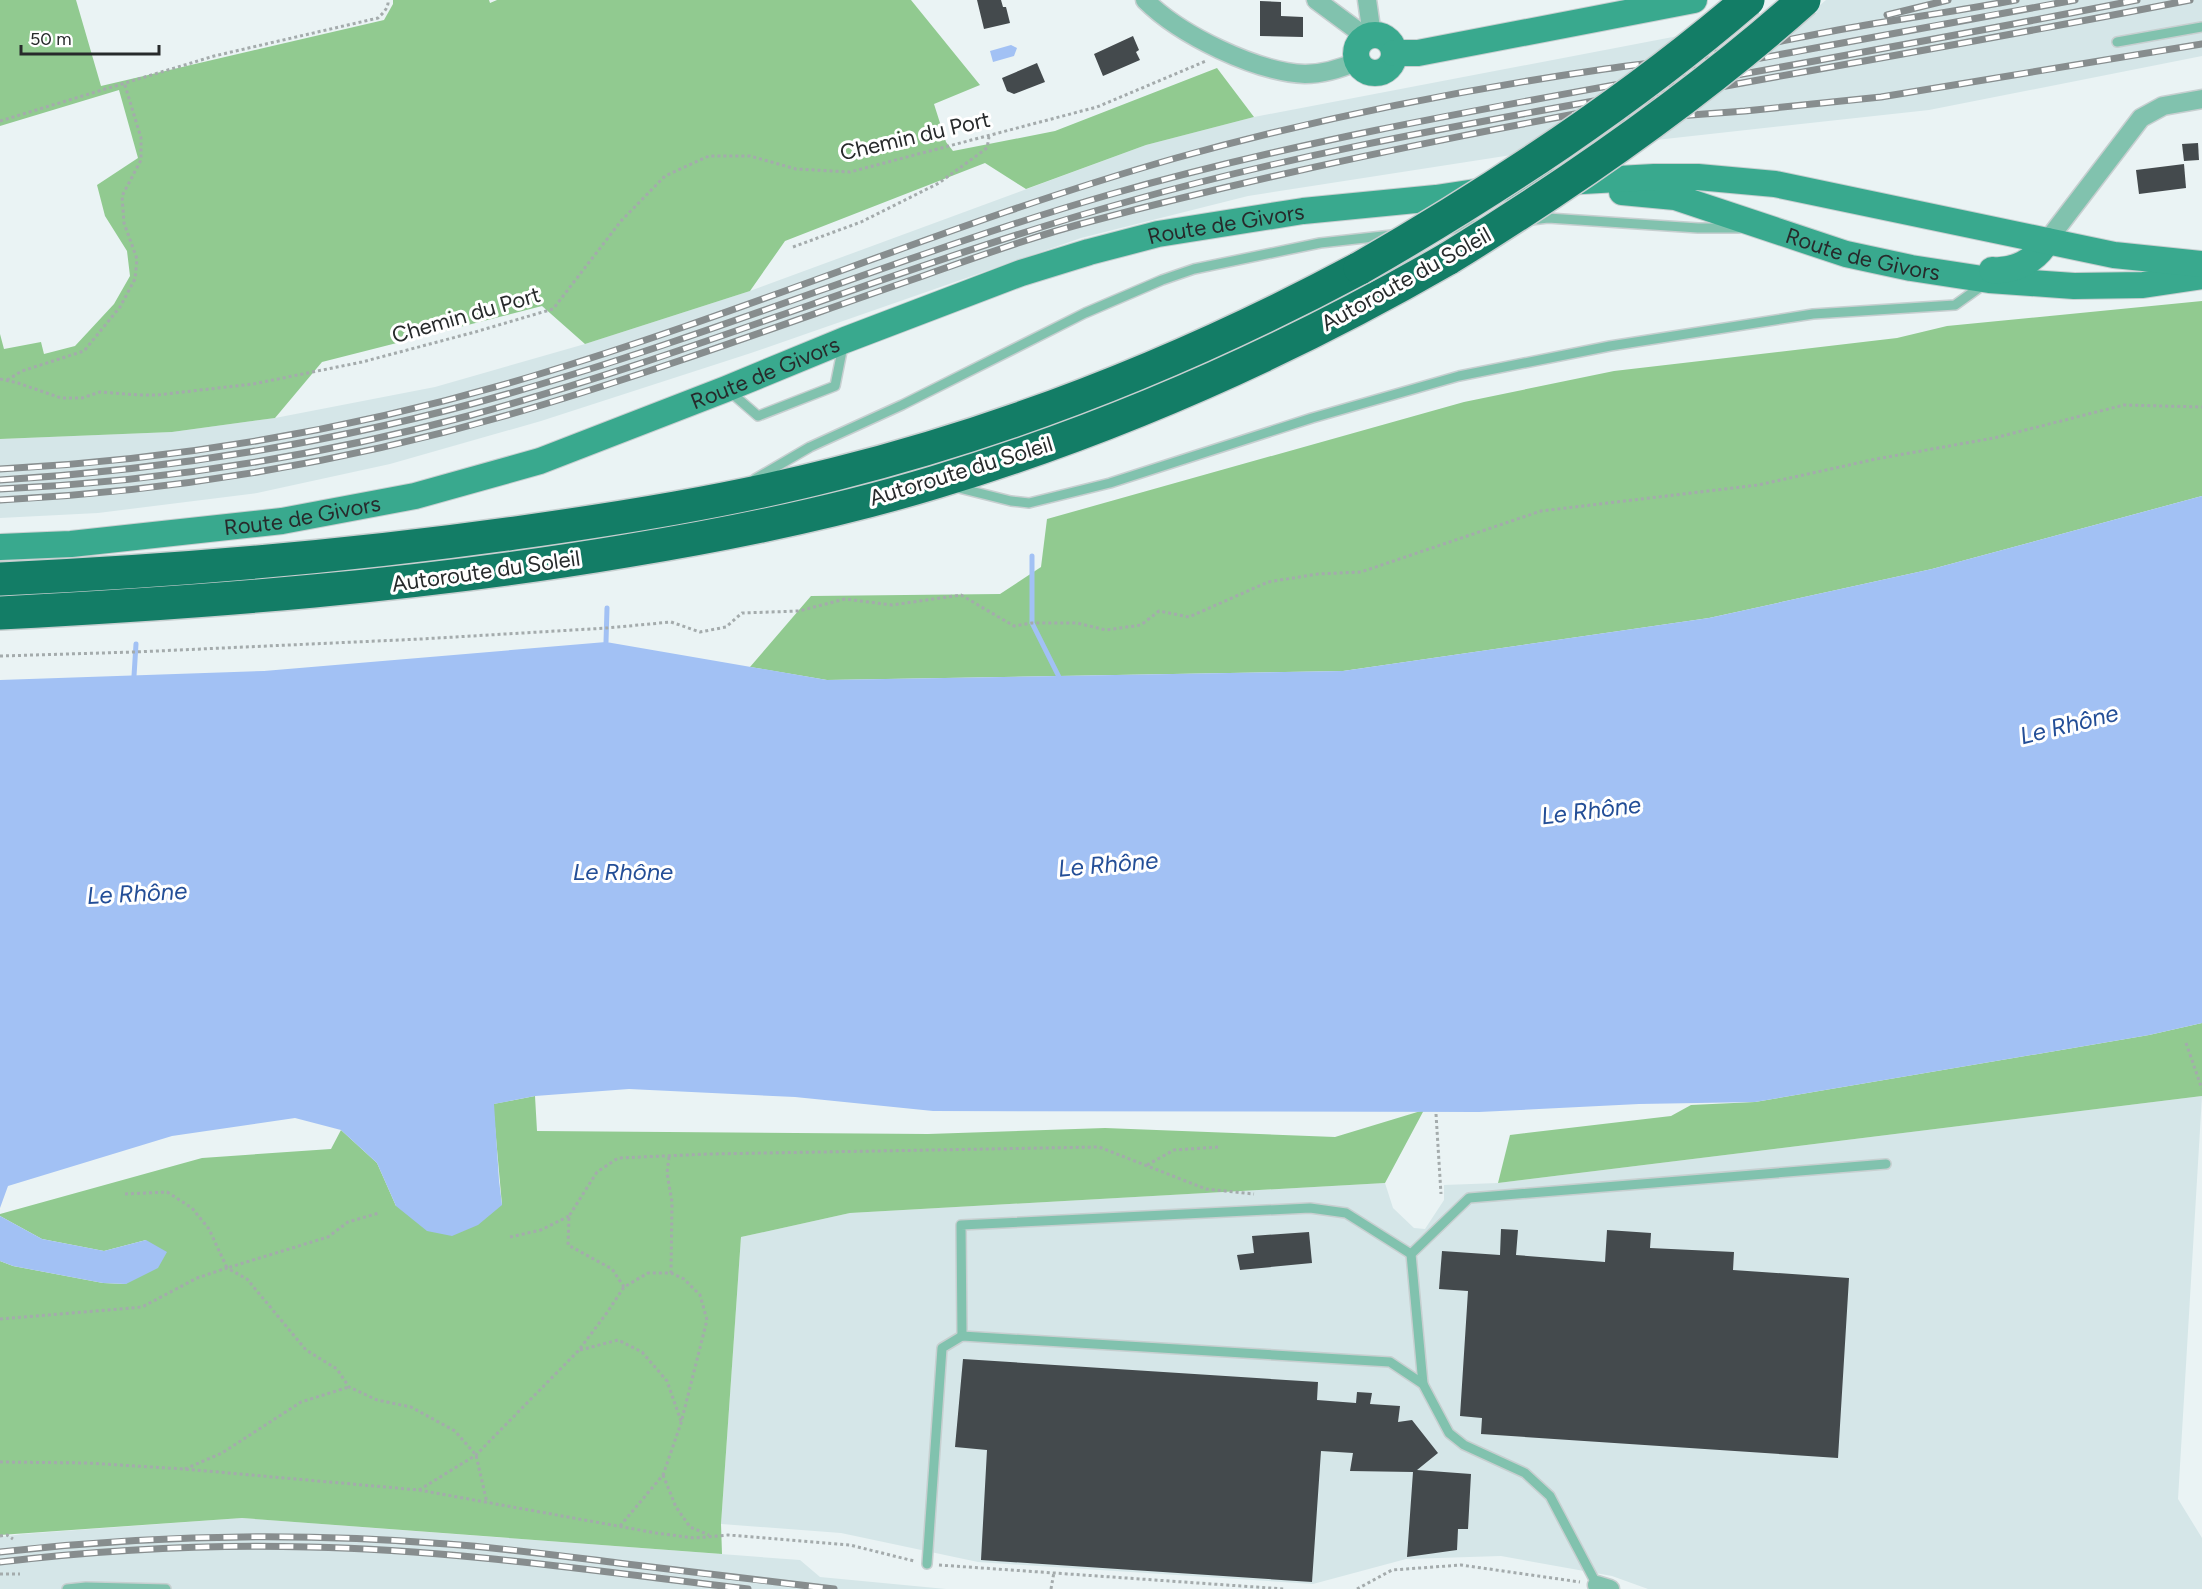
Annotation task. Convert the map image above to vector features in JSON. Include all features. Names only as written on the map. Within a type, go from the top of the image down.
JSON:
[{"type":"highway","name":"Autoroute du Soleil","points":[[0,579],[214,566],[348,554],[552,528],[717,501],[780,488],[993,427],[1058,404],[1191,350],[1268,315],[1360,268],[1552,150],[1672,62],[1748,0]]},
{"type":"highway","name":"Autoroute du Soleil","points":[[0,613],[196,602],[311,592],[417,582],[556,563],[764,526],[934,483],[1071,437],[1266,354],[1361,307],[1449,258],[1557,190],[1666,113],[1804,0]]},
{"type":"main road","points":[[1394,53],[1418,53],[1694,0]]},
{"type":"main road","points":[[1369,36],[1383,37],[1390,42],[1394,53],[1393,60],[1387,69],[1377,73],[1367,70],[1358,61],[1358,48],[1369,36]]},
{"type":"main road","name":"Route de Givors","points":[[0,547],[71,544],[282,521],[415,496],[540,461],[1021,273],[1158,234],[1303,211],[1436,198],[1529,184],[1654,177],[1736,179],[1775,184],[2114,255],[2202,264]]},
{"type":"main road","points":[[1728,215],[1726,196],[1736,179]]},
{"type":"main road","name":"Route de Givors","points":[[1529,184],[1675,196],[1846,254],[1911,268],[1989,280],[2074,286],[2143,285],[2202,276]]},
{"type":"main road","points":[[1911,268],[1952,267],[2004,271],[2024,264],[2044,247],[2047,241]]},
{"type":"street","points":[[1145,0],[1187,31],[1216,48],[1271,69],[1305,74],[1335,71],[1358,61]]},
{"type":"street","points":[[1316,0],[1369,36]]},
{"type":"street","points":[[1367,0],[1369,36]]},
{"type":"street","points":[[2047,241],[2141,118],[2163,106],[2202,99]]},
{"type":"lane","points":[[2117,42],[2202,27]]},
{"type":"lane","points":[[717,501],[810,447],[885,414],[1085,313],[1142,288],[1194,269],[1320,243],[1548,218],[1698,228],[1765,227]]},
{"type":"lane","points":[[934,483],[1011,501],[1029,502],[1110,483],[1312,418],[1459,376],[1610,346],[1813,314],[1955,306],[1989,280]]},
{"type":"lane","points":[[726,389],[758,416],[835,386],[845,340]]},
{"type":"lane","points":[[1411,1254],[1468,1198],[1886,1164]]},
{"type":"lane","points":[[962,1336],[961,1225],[1310,1208],[1346,1213],[1411,1254]]},
{"type":"lane","points":[[1411,1254],[1423,1384],[1449,1433],[1464,1446],[1525,1473],[1550,1496],[1603,1587]]},
{"type":"lane","points":[[927,1564],[942,1348],[962,1336],[1390,1362],[1423,1384]]},
{"type":"lane","points":[[67,1589],[86,1587],[166,1589]]},
{"type":"path","points":[[0,121],[214,56],[378,18],[385,11],[388,0]]},
{"type":"path","name":"Chemin du Port","points":[[0,379],[61,398],[82,398],[100,392],[156,395],[253,384],[362,362],[475,332],[553,309],[621,221],[665,176],[709,156],[750,156],[796,169],[850,172],[1097,107],[1206,62],[1216,48]]},
{"type":"path","points":[[7,380],[22,371],[84,351],[120,307],[135,279],[136,259],[124,223],[122,196],[141,160],[141,138],[124,82]]},
{"type":"path","points":[[793,247],[861,222],[939,183],[987,148],[989,137]]},
{"type":"path","points":[[0,656],[397,640],[595,629],[671,622],[700,632],[726,627],[742,613],[799,611],[845,599],[892,605],[961,595],[1014,626],[1032,623],[1077,623],[1106,630],[1142,625],[1159,611],[1189,618],[1268,582],[1318,574],[1360,572],[1540,511],[1758,485],[1876,459],[1994,438],[2124,405],[2202,407]]},
{"type":"path","points":[[2187,1043],[2202,1089]]},
{"type":"path","points":[[1436,1114],[1441,1194]]},
{"type":"path","points":[[1147,1165],[1174,1150],[1219,1147]]},
{"type":"path","points":[[624,1287],[612,1269],[568,1245],[569,1216],[597,1172],[618,1158],[709,1154],[1099,1148],[1206,1189],[1254,1194]]},
{"type":"path","points":[[669,1157],[667,1173],[672,1202],[671,1273]]},
{"type":"path","points":[[124,1194],[167,1192],[192,1208],[209,1229],[227,1268],[247,1279],[306,1350],[337,1369],[349,1387],[377,1400],[411,1407],[454,1431],[476,1455],[487,1503]]},
{"type":"path","points":[[0,1319],[142,1307],[197,1278],[328,1238],[348,1222],[379,1213]]},
{"type":"path","points":[[510,1237],[541,1230],[569,1216]]},
{"type":"path","points":[[419,1490],[476,1455],[579,1350],[624,1287],[648,1273],[671,1273],[684,1278],[700,1294],[707,1320],[681,1423],[663,1475],[620,1526]]},
{"type":"path","points":[[579,1350],[618,1340],[642,1352],[667,1381],[681,1423]]},
{"type":"path","points":[[184,1469],[222,1453],[301,1402],[349,1387]]},
{"type":"path","points":[[0,1462],[87,1463],[184,1469],[419,1490],[694,1538],[728,1535],[850,1545],[927,1564],[1284,1589]]},
{"type":"path","points":[[663,1475],[676,1507],[690,1527],[710,1536]]},
{"type":"path","points":[[0,1536],[7,1534],[13,1539]]},
{"type":"path","points":[[1357,1589],[1392,1570],[1461,1565],[1603,1587]]},
{"type":"path","points":[[1051,1589],[1054,1572]]},
{"type":"path","points":[[0,1574],[20,1574]]},
{"type":"shaded area","points":[[1826,0],[2202,0],[2202,56],[1929,110],[1656,140],[1727,85]]},
{"type":"shaded area","points":[[1678,36],[1599,97],[1518,154],[1248,196],[1081,238],[751,353],[541,421],[390,464],[257,493],[98,513],[0,518],[0,439],[172,432],[275,418],[435,387],[585,344],[750,291],[1146,145],[1254,117]]},
{"type":"shaded area","points":[[2202,1096],[2178,1499],[2202,1538],[2202,1589],[1648,1589],[1612,1576],[1501,1556],[1406,1559],[1313,1584],[978,1562],[841,1533],[721,1524],[741,1237],[850,1213],[1385,1183],[1393,1208],[1414,1228],[1425,1229],[1444,1200],[1444,1185],[1498,1183]]},
{"type":"shaded area","points":[[242,1518],[800,1560],[820,1577],[946,1589],[0,1589],[0,1537]]},
{"type":"green space","points":[[0,0],[76,0],[101,86],[384,20],[393,0],[489,0],[490,3],[497,0],[911,0],[980,85],[934,104],[946,142],[953,151],[1055,131],[1217,68],[1254,117],[1146,145],[1026,189],[985,163],[785,241],[750,291],[585,344],[542,306],[322,362],[275,418],[172,432],[0,439],[0,334],[4,349],[41,342],[44,354],[75,346],[114,304],[130,276],[127,251],[105,216],[97,185],[138,158],[119,90],[0,126]]},
{"type":"green space","points":[[2202,301],[2202,496],[1932,569],[1709,618],[1343,671],[827,680],[750,667],[811,596],[1000,594],[1041,567],[1047,519],[1464,402],[1614,371],[1897,338],[1947,326]]},
{"type":"green space","points":[[2202,1023],[2202,1096],[1498,1183],[1510,1135],[1671,1116],[1691,1105],[1755,1102],[2149,1035]]},
{"type":"green space","points":[[535,1096],[537,1131],[928,1134],[1105,1128],[1335,1137],[1424,1110],[1385,1183],[850,1213],[741,1237],[721,1524],[722,1554],[242,1518],[0,1535],[0,1261],[13,1266],[103,1283],[126,1284],[146,1240],[104,1251],[42,1239],[0,1214],[202,1158],[331,1149],[341,1130],[377,1163],[396,1206],[502,1205],[493,1104]]},
{"type":"water","points":[[1011,45],[1017,48],[1014,56],[993,62],[990,51]]},
{"type":"water","name":"Le Rhône","points":[[2202,496],[2202,1023],[2149,1035],[1755,1102],[1639,1104],[1479,1112],[933,1111],[795,1097],[629,1089],[535,1096],[494,1104],[502,1205],[478,1225],[452,1236],[427,1231],[396,1206],[377,1163],[341,1130],[295,1118],[172,1136],[8,1186],[0,1208],[0,680],[264,671],[606,642],[827,680],[1343,671],[1709,618],[1932,569]]},
{"type":"water","points":[[0,1216],[42,1239],[104,1251],[146,1240],[167,1252],[158,1268],[126,1284],[103,1283],[13,1266],[0,1261]]},
{"type":"building","points":[[977,0],[1001,0],[1003,7],[1006,7],[1010,23],[984,29]]},
{"type":"building","points":[[1260,1],[1281,2],[1281,16],[1303,17],[1303,37],[1260,36]]},
{"type":"building","points":[[1133,36],[1139,50],[1136,52],[1140,60],[1103,76],[1094,54]]},
{"type":"building","points":[[1037,63],[1045,82],[1014,94],[1007,91],[1002,78]]},
{"type":"building","points":[[2198,143],[2199,160],[2184,161],[2182,144]]},
{"type":"building","points":[[2184,164],[2186,188],[2139,194],[2136,170]]},
{"type":"building","points":[[1501,1229],[1518,1230],[1516,1255],[1605,1262],[1607,1230],[1651,1233],[1650,1248],[1734,1252],[1733,1270],[1849,1278],[1838,1458],[1481,1434],[1482,1418],[1460,1416],[1468,1291],[1439,1289],[1442,1251],[1500,1255]]},
{"type":"building","points":[[1309,1232],[1312,1263],[1240,1270],[1237,1255],[1254,1253],[1252,1236]]},
{"type":"building","points":[[963,1359],[1318,1382],[1317,1400],[1356,1403],[1357,1392],[1372,1393],[1370,1404],[1400,1406],[1398,1422],[1412,1420],[1438,1453],[1417,1470],[1471,1474],[1468,1529],[1458,1529],[1457,1550],[1407,1557],[1413,1472],[1350,1471],[1353,1453],[1321,1451],[1312,1582],[981,1560],[987,1450],[955,1447]]},
{"type":"waterway","points":[[1032,556],[1032,623],[1059,677]]},
{"type":"waterway","points":[[606,642],[607,608]]},
{"type":"waterway","points":[[134,676],[136,644]]},
{"type":"railway","points":[[1887,15],[1948,0]]},
{"type":"railway","points":[[0,469],[135,458],[270,439],[468,395],[614,351],[1014,209],[1095,183],[1176,158],[1335,118],[1496,86],[1711,54],[2016,0]]},
{"type":"railway","points":[[0,480],[137,468],[204,459],[272,448],[405,421],[472,404],[610,363],[965,240],[1108,195],[1175,177],[1310,144],[1447,116],[2075,0]]},
{"type":"railway","points":[[0,489],[59,486],[177,474],[294,455],[410,431],[552,392],[1046,226],[1245,171],[1419,134],[2137,0]]},
{"type":"railway","points":[[0,500],[69,496],[207,480],[276,469],[411,441],[545,404],[639,374],[1049,233],[1228,187],[1502,128],[2190,0]]},
{"type":"railway","points":[[1569,124],[1745,111],[1881,97],[2202,44]]},
{"type":"railway","points":[[0,1552],[112,1542],[224,1537],[391,1540],[511,1550],[834,1589]]},
{"type":"railway","points":[[0,1562],[115,1551],[193,1547],[270,1546],[364,1549],[474,1557],[748,1589]]}]
